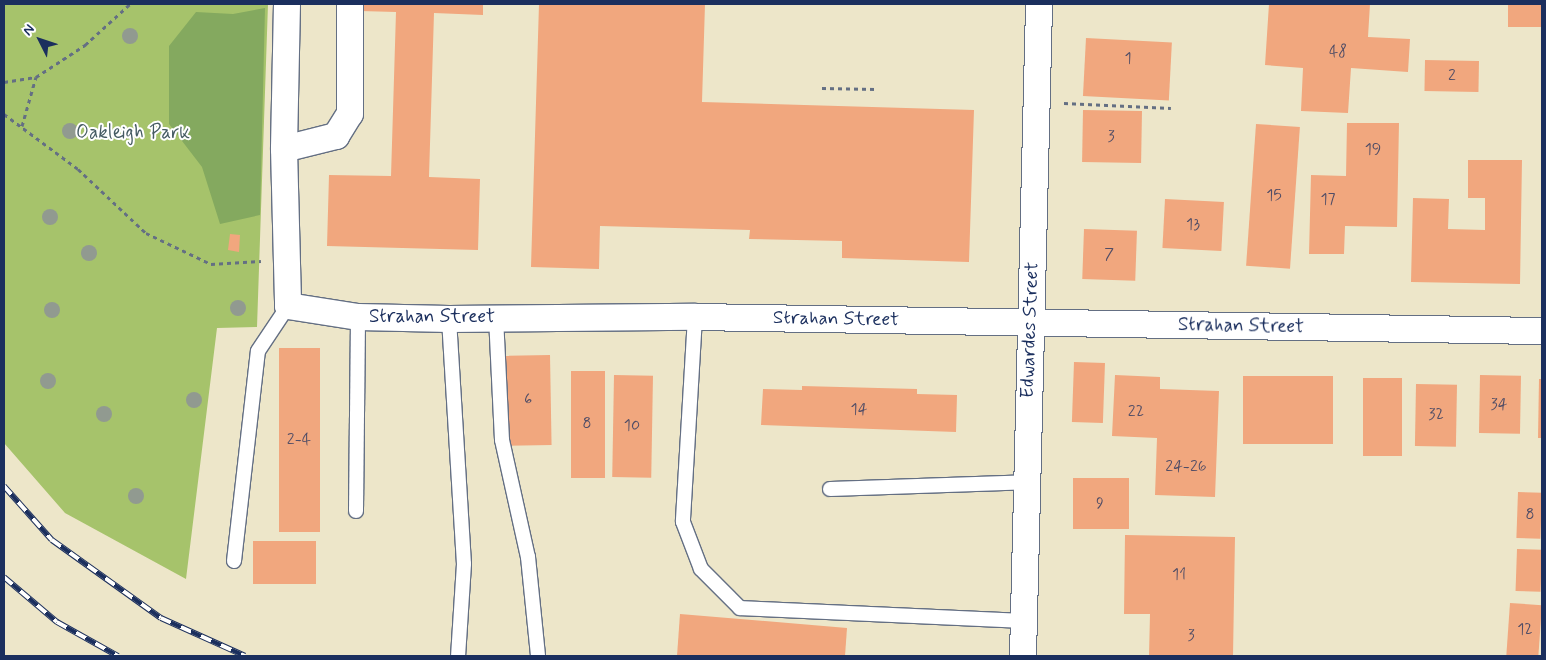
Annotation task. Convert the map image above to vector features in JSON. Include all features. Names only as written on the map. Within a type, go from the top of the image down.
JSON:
[{"type":"street","points":[[287,4],[284,149],[288,306]]},
{"type":"street","points":[[284,149],[336,136],[350,114],[350,4]]},
{"type":"street","name":"Edwardes Street","points":[[1024,656],[1023,621],[1029,322],[1038,102],[1039,4]]},
{"type":"street","name":"Strahan Street","points":[[288,306],[358,317],[449,319],[496,317],[695,317],[1542,331]]},
{"type":"lane","points":[[234,561],[258,350],[288,306]]},
{"type":"lane","points":[[356,511],[358,317]]},
{"type":"lane","points":[[496,317],[502,440],[528,558],[538,656]]},
{"type":"lane","points":[[695,317],[683,522],[701,569],[740,608],[1023,621]]},
{"type":"lane","points":[[449,319],[464,564],[458,656]]},
{"type":"lane","points":[[830,489],[1027,482]]},
{"type":"path","points":[[4,82],[36,77],[85,45],[130,4]]},
{"type":"path","points":[[22,126],[36,77]]},
{"type":"path","points":[[822,88],[876,89]]},
{"type":"path","points":[[1038,102],[1171,108]]},
{"type":"path","points":[[4,114],[78,169],[146,233],[211,264],[287,263]]},
{"type":"green space","name":"Oakleigh Park","points":[[4,4],[268,4],[257,327],[217,328],[186,579],[65,513],[4,443]]},
{"type":"green space","points":[[265,8],[260,215],[220,224],[202,167],[169,124],[169,46],[196,12],[233,14]]},
{"type":"building","points":[[361,4],[483,4],[483,15],[434,13],[429,177],[480,179],[478,250],[327,246],[329,175],[391,176],[396,12],[360,11]]},
{"type":"building","points":[[539,4],[705,4],[702,102],[974,110],[969,262],[842,258],[842,241],[749,239],[750,230],[600,226],[599,269],[531,267]]},
{"type":"building","points":[[1269,4],[1370,4],[1368,37],[1410,39],[1408,72],[1351,68],[1348,113],[1301,111],[1303,68],[1265,65]]},
{"type":"building","points":[[1508,4],[1542,4],[1542,27],[1508,27]]},
{"type":"building","points":[[1086,38],[1172,43],[1169,100],[1083,96]]},
{"type":"building","points":[[1425,60],[1479,61],[1478,92],[1424,91]]},
{"type":"building","points":[[1083,110],[1142,111],[1141,163],[1082,162]]},
{"type":"building","points":[[1347,123],[1399,123],[1397,227],[1345,226],[1344,254],[1309,254],[1311,175],[1346,176]]},
{"type":"building","points":[[1256,124],[1300,127],[1290,269],[1246,266]]},
{"type":"building","points":[[1468,160],[1522,160],[1520,284],[1411,282],[1413,198],[1449,199],[1448,229],[1485,230],[1485,198],[1468,198]]},
{"type":"building","points":[[1165,199],[1224,202],[1221,251],[1162,248]]},
{"type":"building","points":[[1084,229],[1137,231],[1135,281],[1082,279]]},
{"type":"building","points":[[230,234],[240,235],[239,252],[228,250]]},
{"type":"building","points":[[279,348],[320,348],[320,532],[279,532]]},
{"type":"building","points":[[550,355],[552,445],[507,446],[505,356]]},
{"type":"building","points":[[1074,362],[1105,363],[1103,423],[1072,422]]},
{"type":"building","points":[[571,371],[605,371],[605,478],[571,478]]},
{"type":"building","points":[[614,375],[653,376],[651,478],[612,477]]},
{"type":"building","points":[[1115,375],[1160,377],[1160,389],[1219,391],[1215,497],[1155,495],[1157,438],[1112,436]]},
{"type":"building","points":[[1480,375],[1521,376],[1520,434],[1479,433]]},
{"type":"building","points":[[1243,376],[1333,376],[1333,444],[1243,444]]},
{"type":"building","points":[[1363,378],[1402,378],[1402,456],[1363,456]]},
{"type":"building","points":[[1539,379],[1542,379],[1542,438],[1538,438]]},
{"type":"building","points":[[1416,384],[1457,385],[1456,447],[1415,446]]},
{"type":"building","points":[[802,386],[917,389],[917,394],[957,395],[956,432],[761,425],[763,389],[802,390]]},
{"type":"building","points":[[1073,478],[1129,478],[1129,529],[1073,529]]},
{"type":"building","points":[[1518,492],[1542,493],[1540,539],[1516,538]]},
{"type":"building","points":[[1125,535],[1235,537],[1233,656],[1149,656],[1150,614],[1124,614]]},
{"type":"building","points":[[253,541],[316,541],[316,584],[253,584]]},
{"type":"building","points":[[1517,549],[1542,550],[1541,592],[1516,591]]},
{"type":"building","points":[[1510,603],[1542,605],[1538,656],[1506,656]]},
{"type":"building","points":[[680,614],[847,628],[845,656],[677,656]]},
{"type":"railway","points":[[4,486],[52,540],[161,618],[245,656]]},
{"type":"railway","points":[[4,577],[57,622],[118,656]]}]
